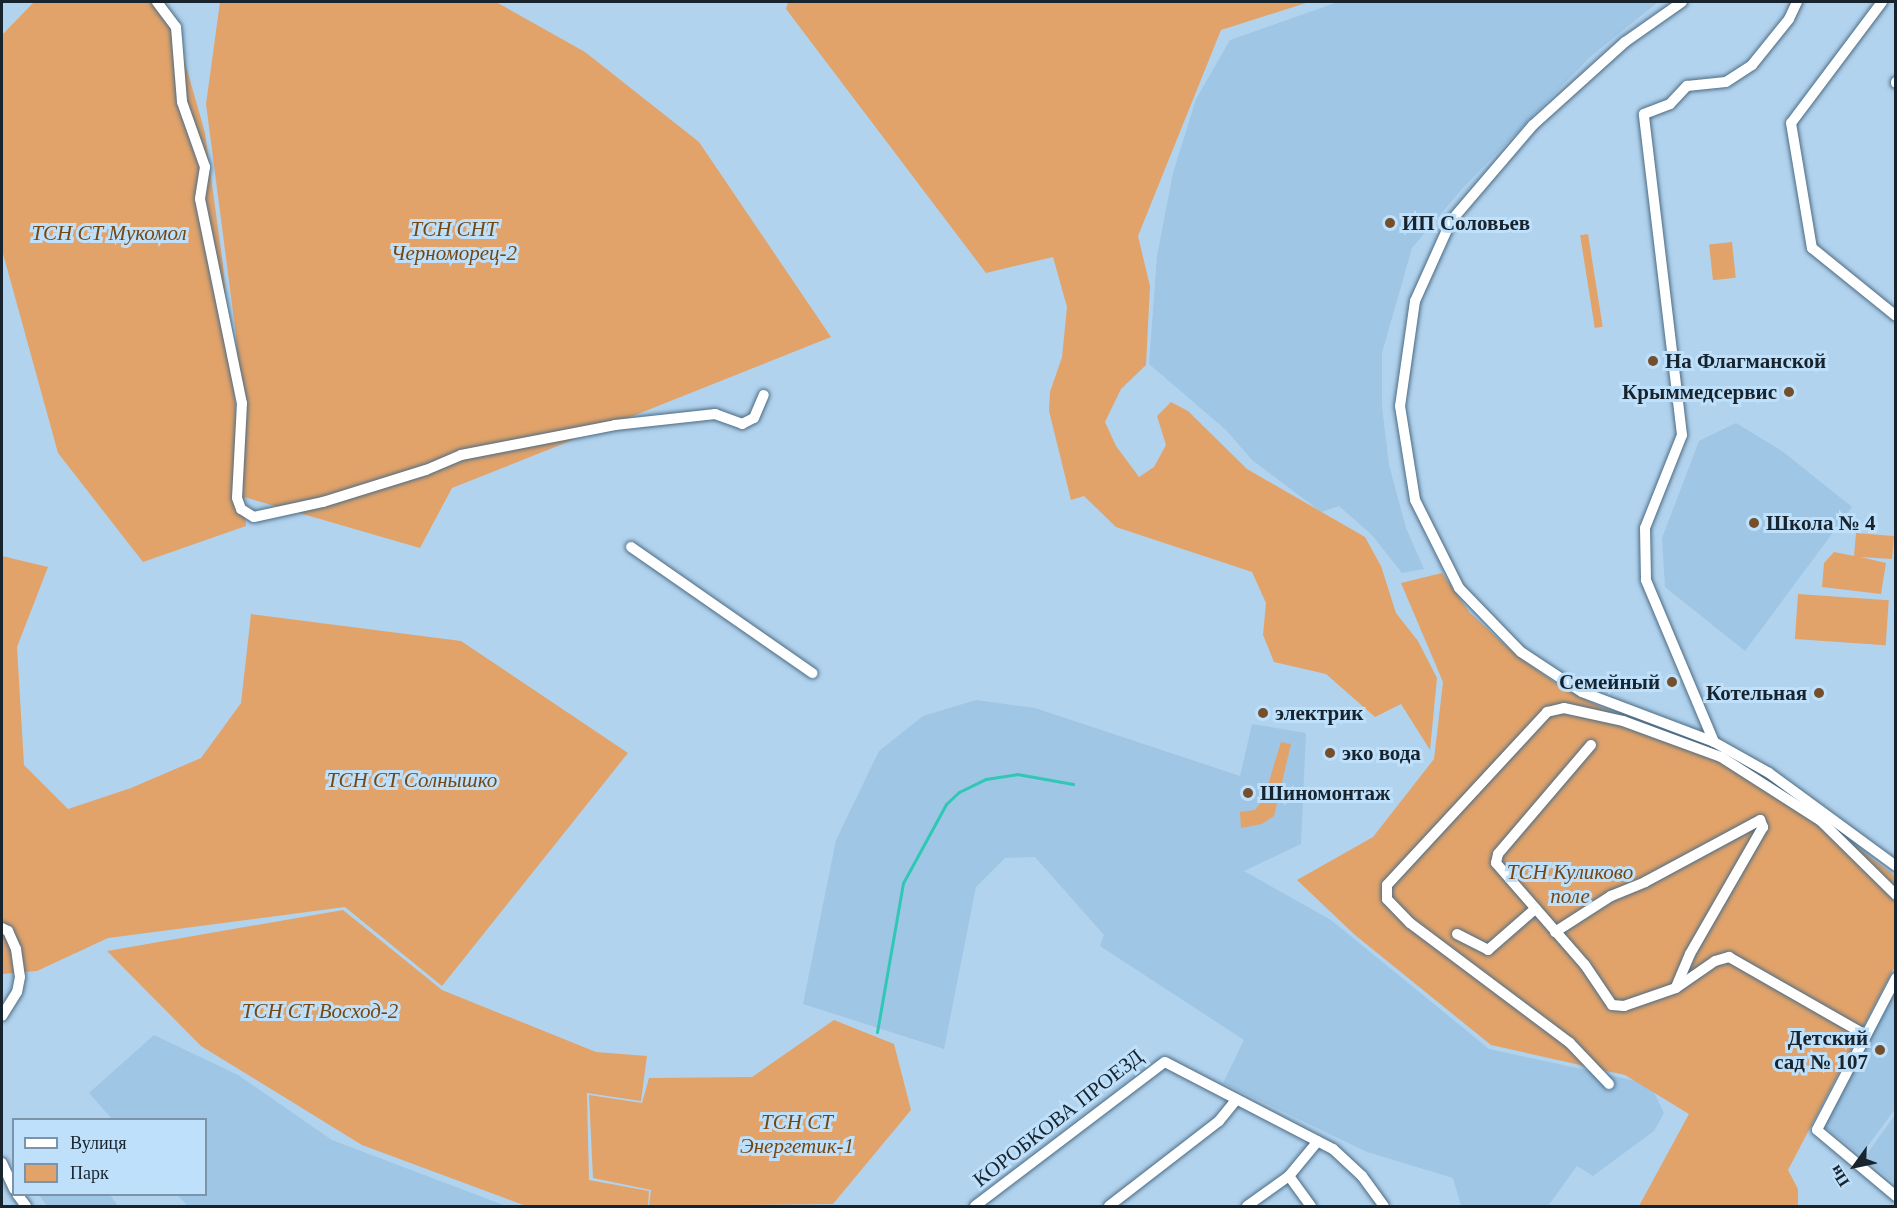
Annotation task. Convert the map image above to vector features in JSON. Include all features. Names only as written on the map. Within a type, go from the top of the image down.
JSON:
[{"type":"street","points":[[157,2],[176,27],[182,102],[206,167],[201,199],[242,403],[237,498],[241,509],[254,517],[323,502],[426,470],[461,455],[615,425],[715,414],[742,424],[754,418],[764,395]]},
{"type":"street","points":[[1682,2],[1625,42],[1533,125],[1451,221],[1415,301],[1400,406],[1416,500],[1439,555],[1470,602],[1521,652],[1564,682],[1634,713],[1714,742],[1769,773],[1896,866]]},
{"type":"street","points":[[1714,742],[1646,580],[1644,528],[1682,435],[1644,114],[1670,104],[1687,86],[1725,82],[1752,65],[1789,20],[1797,2]]},
{"type":"street","points":[[1882,2],[1791,123],[1812,248],[1896,316]]},
{"type":"street","points":[[631,547],[812,673]]},
{"type":"street","points":[[1609,1084],[1570,1043],[1410,923],[1387,899],[1387,885],[1547,712],[1564,708],[1623,722],[1721,757],[1821,821],[1896,895]]},
{"type":"street","points":[[1591,746],[1498,854],[1498,867],[1555,932],[1614,1006],[1676,988],[1714,961],[1736,958],[1866,1035]]},
{"type":"street","points":[[1555,932],[1611,896],[1645,882],[1756,820],[1761,821],[1763,827],[1690,954],[1676,988]]},
{"type":"street","points":[[1457,934],[1488,950],[1535,909]]},
{"type":"street","points":[[2,928],[8,931],[16,949],[20,977],[17,992],[2,1016]]},
{"type":"street","points":[[1896,978],[1817,1130],[1896,1196]]},
{"type":"street","name":"КОРОБКОВА ПРОЕЗД","points":[[975,1206],[1165,1062],[1237,1099]]},
{"type":"street","points":[[1109,1206],[1219,1120],[1237,1099],[1318,1141],[1346,1159],[1384,1206]]},
{"type":"street","points":[[1247,1206],[1289,1176],[1318,1141]]},
{"type":"street","points":[[2,1163],[12,1185]]},
{"type":"street","points":[[1289,1176],[1311,1206]]},
{"type":"shaded area","points":[[1338,2],[1658,2],[1590,57],[1462,189],[1412,248],[1382,353],[1382,406],[1389,465],[1406,528],[1424,569],[1402,573],[1372,535],[1339,506],[1321,512],[1252,460],[1226,430],[1149,364],[1157,256],[1173,173],[1196,99],[1230,40]]},
{"type":"shaded area","name":"Школа № 4","points":[[1736,423],[1782,451],[1852,507],[1745,651],[1665,587],[1662,538],[1699,441]]},
{"type":"shaded area","points":[[976,700],[1035,708],[1240,776],[1252,724],[1306,733],[1301,844],[1244,871],[1331,920],[1489,1049],[1650,1084],[1664,1113],[1654,1131],[1593,1176],[1577,1166],[1548,1206],[1461,1206],[1453,1178],[1367,1152],[1223,1083],[1244,1040],[1100,946],[1104,935],[1035,857],[1005,858],[976,887],[944,1049],[803,1004],[836,840],[879,751],[923,716]]},
{"type":"shaded area","name":"Детский сад № 107","points":[[1895,990],[1895,1109],[1861,1155],[1824,1126]]},
{"type":"shaded area","points":[[154,1035],[238,1075],[332,1140],[506,1206],[188,1206],[178,1196],[207,1196],[207,1118],[111,1118],[89,1093]]},
{"type":"shaded area","points":[[1895,1115],[1895,1183],[1864,1158]]},
{"type":"shaded area","points":[[40,1196],[111,1196],[118,1206],[47,1206]]},
{"type":"green space","name":"ТСН СНТ Черноморец-2","points":[[34,2],[157,2],[171,13],[205,133],[223,265],[242,481],[236,335],[206,104],[220,2],[496,2],[585,52],[699,142],[831,337],[452,488],[420,548],[244,497],[246,526],[143,562],[58,453],[2,250],[2,35]]},
{"type":"green space","points":[[788,2],[1309,2],[1221,30],[1138,236],[1150,286],[1146,365],[1121,389],[1105,422],[1116,446],[1139,477],[1154,467],[1166,445],[1157,416],[1171,402],[1188,411],[1247,469],[1365,537],[1381,566],[1396,613],[1418,641],[1437,678],[1430,750],[1401,704],[1375,717],[1326,674],[1274,662],[1263,635],[1266,603],[1252,572],[1116,527],[1084,496],[1071,500],[1049,411],[1050,392],[1062,357],[1067,307],[1053,257],[986,273],[786,9]]},
{"type":"green space","points":[[1588,234],[1603,327],[1595,328],[1580,235]]},
{"type":"green space","points":[[1732,242],[1736,278],[1713,280],[1709,244]]},
{"type":"green space","points":[[1856,533],[1894,536],[1892,559],[1860,557],[1886,563],[1881,594],[1822,587],[1824,563],[1834,552],[1854,556]]},
{"type":"green space","name":"ТСН СТ Солнышко","points":[[2,556],[48,567],[17,647],[24,765],[68,809],[131,788],[201,758],[241,703],[251,614],[461,641],[628,753],[442,986],[345,907],[108,938],[37,971],[2,974]]},
{"type":"green space","name":"ТСН Куликово поле","points":[[1442,573],[1470,613],[1516,655],[1564,689],[1620,716],[1711,746],[1757,771],[1895,876],[1895,966],[1788,1170],[1798,1189],[1798,1206],[1639,1206],[1689,1114],[1625,1075],[1491,1045],[1355,935],[1297,880],[1373,837],[1434,759],[1443,682],[1401,583]]},
{"type":"green space","points":[[1798,594],[1889,600],[1886,645],[1795,639]]},
{"type":"green space","points":[[1281,742],[1291,744],[1274,816],[1262,824],[1241,828],[1240,812],[1255,810],[1264,798]]},
{"type":"green space","name":"ТСН СТ Восход-2","points":[[343,910],[442,990],[596,1052],[647,1056],[641,1101],[587,1093],[589,1180],[649,1191],[648,1206],[526,1206],[362,1145],[201,1046],[107,951]]},
{"type":"green space","name":"ТСН СТ Энергетик-1","points":[[834,1020],[894,1044],[911,1110],[833,1204],[649,1206],[651,1190],[593,1178],[589,1095],[642,1103],[649,1078],[752,1077]]},
{"type":"waterway","points":[[877,1032],[903,883],[946,804],[959,792],[986,779],[1017,774],[1073,784]]},
{"type":"place","name":"ИП Соловьев","points":[[1390,223]]},
{"type":"place","name":"На Флагманской","points":[[1653,361]]},
{"type":"place","name":"Крыммедсервис","points":[[1789,392]]},
{"type":"place","name":"Школа № 4","points":[[1754,523]]},
{"type":"place","name":"Семейный","points":[[1672,682]]},
{"type":"place","name":"Котельная","points":[[1819,693]]},
{"type":"place","name":"электрик","points":[[1263,713]]},
{"type":"place","name":"эко вода","points":[[1330,753]]},
{"type":"place","name":"Шиномонтаж","points":[[1248,793]]},
{"type":"place","name":"Детский сад № 107","points":[[1880,1050]]},
{"type":"park label","name":"ТСН СТ Мукомол","points":[[109,233]]}]
